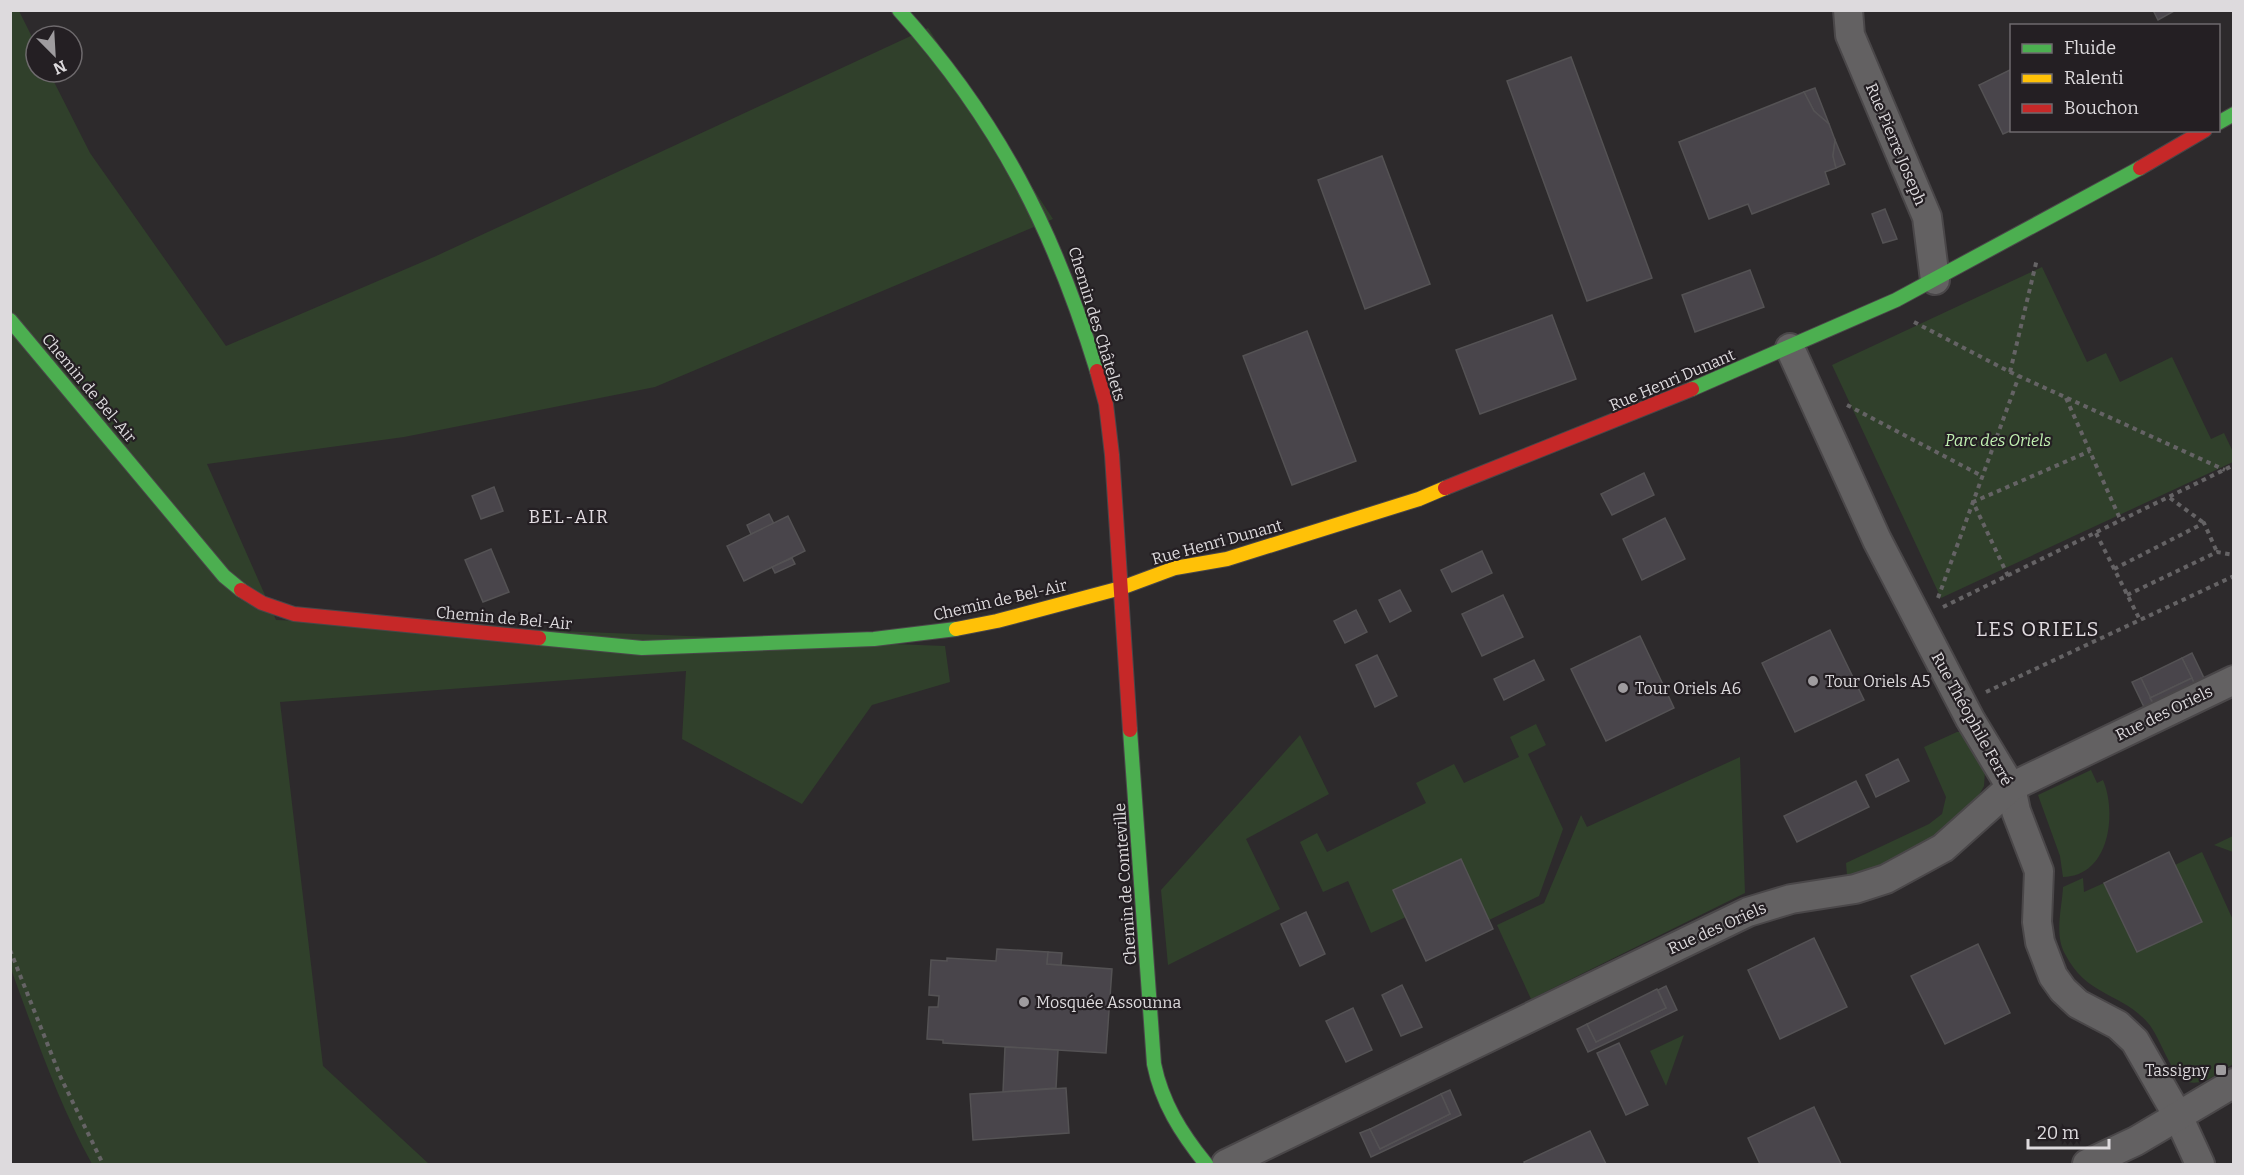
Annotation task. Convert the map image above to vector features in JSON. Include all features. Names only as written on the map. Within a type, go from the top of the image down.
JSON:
[{"type":"street","name":"Chemin des Châtelets","points":[[899,10],[950,67],[974,100],[1000,140],[1054,241],[1074,296],[1105,401],[1114,463],[1121,588]]},
{"type":"street","name":"Rue Pierre Joseph","points":[[1848,10],[1850,35],[1927,217],[1935,280]]},
{"type":"street","points":[[2220,122],[2234,114]]},
{"type":"street","name":"Rue Henri Dunant","points":[[1121,588],[1175,568],[1227,559],[1419,499],[1485,470],[1612,423],[1790,348],[1935,280],[2045,222],[2202,132]]},
{"type":"street","name":"Chemin de Bel-Air","points":[[10,320],[224,576],[254,600],[291,614],[642,648],[697,647],[932,633],[997,621],[1121,588]]},
{"type":"street","name":"Rue Théophile Ferré","points":[[1790,348],[1877,540],[1925,614],[1961,703],[2011,787],[2016,811],[2039,871],[2037,922],[2040,942],[2053,976],[2063,990],[2078,1004],[2118,1025],[2135,1041],[2178,1116],[2200,1164]]},
{"type":"street","name":"Chemin de Comteville","points":[[1121,588],[1155,1070],[1159,1091],[1172,1120],[1206,1164]]},
{"type":"street","name":"Rue des Oriels","points":[[1226,1164],[1748,912],[1791,899],[1855,890],[1886,879],[1943,848],[2011,787],[2234,680]]},
{"type":"street","points":[[2087,1164],[2178,1116],[2234,1083]]},
{"type":"path","points":[[2010,372],[2045,222]]},
{"type":"path","points":[[1896,300],[1918,325],[2010,372],[2225,470]]},
{"type":"path","points":[[1925,614],[1973,502],[2019,376]]},
{"type":"path","points":[[1806,384],[1982,476]]},
{"type":"path","points":[[2066,397],[2121,521]]},
{"type":"path","points":[[1973,502],[2090,451]]},
{"type":"path","points":[[1925,614],[2170,498],[2234,465]]},
{"type":"path","points":[[2170,498],[2204,523],[2217,552]]},
{"type":"path","points":[[1973,502],[2008,576]]},
{"type":"path","points":[[2114,569],[2204,523]]},
{"type":"path","points":[[2096,533],[2140,620]]},
{"type":"path","points":[[2127,595],[2217,552],[2234,555]]},
{"type":"path","points":[[1961,703],[2234,576]]},
{"type":"path","points":[[10,950],[61,1078],[103,1164]]},
{"type":"green space","points":[[11,11],[19,11],[26,24],[24,84],[55,84],[90,153],[226,346],[434,257],[928,28],[1053,219],[655,387],[404,437],[207,464],[276,620],[945,646],[950,682],[872,705],[802,804],[682,739],[686,671],[280,702],[323,1066],[429,1164],[92,1164],[58,1092],[11,969]]},
{"type":"green space","name":"Parc des Oriels","points":[[2042,267],[2087,362],[2106,353],[2120,382],[2172,357],[2211,439],[2224,433],[2233,452],[2233,462],[1941,598],[1832,365]]},
{"type":"green space","points":[[1536,724],[1546,745],[1528,754],[1563,829],[1539,896],[1489,920],[1460,859],[1394,890],[1406,917],[1371,933],[1348,881],[1323,892],[1300,842],[1317,833],[1327,852],[1426,803],[1416,783],[1454,764],[1464,783],[1519,757],[1510,737]]},
{"type":"green space","points":[[1957,732],[1962,732],[1985,771],[1984,786],[1973,806],[1918,852],[1850,878],[1847,875],[1846,863],[1929,824],[1942,814],[1946,797],[1924,747]]},
{"type":"green space","points":[[1300,735],[1329,794],[1246,839],[1280,909],[1168,965],[1161,890]]},
{"type":"green space","points":[[1740,757],[1745,893],[1531,999],[1497,925],[1544,903],[1581,815],[1587,827]]},
{"type":"green space","points":[[2091,770],[2097,783],[2103,780],[2107,794],[2109,825],[2106,840],[2100,855],[2091,866],[2079,874],[2063,877],[2060,856],[2038,795]]},
{"type":"green space","points":[[2233,836],[2233,852],[2214,845]]},
{"type":"green space","points":[[2202,852],[2233,920],[2233,1064],[2212,1078],[2194,1083],[2182,1079],[2177,1073],[2153,1029],[2138,1013],[2083,979],[2065,954],[2060,938],[2060,921],[2063,887],[2083,878],[2084,892],[2104,883],[2137,952],[2201,922],[2175,865]]},
{"type":"green space","points":[[1684,1035],[1666,1086],[1650,1051]]},
{"type":"building","points":[[2153,10],[2176,10],[2158,20]]},
{"type":"building","points":[[1571,57],[1652,278],[1587,301],[1507,81]]},
{"type":"building","points":[[2010,70],[2010,131],[2003,134],[1979,85]]},
{"type":"building","points":[[1815,88],[1829,124],[1814,111],[1804,92]]},
{"type":"building","points":[[1804,92],[1814,111],[1829,124],[1835,140],[1833,156],[1836,168],[1825,172],[1829,184],[1752,214],[1748,204],[1709,219],[1679,142]]},
{"type":"building","points":[[1835,140],[1845,164],[1836,168],[1833,156]]},
{"type":"building","points":[[1382,156],[1430,284],[1365,309],[1318,180]]},
{"type":"building","points":[[1885,209],[1897,239],[1883,243],[1872,214]]},
{"type":"building","points":[[1750,270],[1764,307],[1695,332],[1682,295]]},
{"type":"building","points":[[1552,315],[1576,379],[1480,414],[1456,350]]},
{"type":"building","points":[[1307,331],[1356,461],[1292,485],[1243,356]]},
{"type":"building","points":[[1644,473],[1654,495],[1612,515],[1601,494]]},
{"type":"building","points":[[494,487],[503,511],[481,519],[472,496]]},
{"type":"building","points":[[769,514],[774,524],[751,534],[747,525]]},
{"type":"building","points":[[788,516],[805,551],[744,581],[727,546]]},
{"type":"building","points":[[1665,518],[1685,559],[1642,580],[1623,539]]},
{"type":"building","points":[[491,549],[509,592],[483,602],[465,560]]},
{"type":"building","points":[[1482,551],[1492,573],[1452,592],[1441,570]]},
{"type":"building","points":[[792,558],[795,564],[775,573],[772,567]]},
{"type":"building","points":[[1400,590],[1411,611],[1390,622],[1379,600]]},
{"type":"building","points":[[1503,595],[1523,637],[1482,656],[1462,614]]},
{"type":"building","points":[[1356,610],[1367,632],[1345,643],[1334,621]]},
{"type":"building","name":"Tour Oriels A5","points":[[1830,630],[1864,700],[1795,732],[1762,663]]},
{"type":"building","name":"Tour Oriels A6","points":[[1640,636],[1674,708],[1606,741],[1571,669]]},
{"type":"building","points":[[2192,653],[2204,678],[2194,683],[2182,658]]},
{"type":"building","points":[[1377,655],[1397,696],[1375,707],[1356,665]]},
{"type":"building","points":[[2182,658],[2192,678],[2150,698],[2141,678]]},
{"type":"building","points":[[1534,660],[1544,680],[1504,700],[1494,679]]},
{"type":"building","points":[[2141,678],[2153,703],[2144,707],[2132,682]]},
{"type":"building","points":[[2192,678],[2194,683],[2153,703],[2150,698]]},
{"type":"building","points":[[1898,759],[1909,781],[1876,797],[1866,775]]},
{"type":"building","points":[[1856,781],[1869,807],[1797,842],[1784,816]]},
{"type":"building","points":[[2169,852],[2202,922],[2137,952],[2104,883]]},
{"type":"building","points":[[1461,859],[1493,929],[1426,961],[1393,890]]},
{"type":"building","points":[[1306,912],[1325,954],[1300,966],[1281,924]]},
{"type":"building","points":[[1814,938],[1847,1007],[1780,1039],[1748,970]]},
{"type":"building","points":[[1978,944],[2010,1013],[1945,1044],[1911,976]]},
{"type":"building","name":"Mosquée Assounna","points":[[997,949],[1048,952],[1047,964],[1112,969],[1106,1053],[943,1043],[943,1040],[927,1039],[929,1007],[938,1007],[939,996],[929,995],[931,960],[947,961],[947,958],[996,961]]},
{"type":"building","points":[[1048,952],[1062,953],[1061,965],[1047,964]]},
{"type":"building","points":[[1402,985],[1422,1027],[1401,1036],[1382,995]]},
{"type":"building","points":[[1666,986],[1677,1010],[1588,1052],[1577,1029],[1587,1024],[1596,1042],[1666,1008],[1658,990]]},
{"type":"building","points":[[1657,989],[1666,1008],[1596,1042],[1587,1024]]},
{"type":"building","points":[[1353,1008],[1372,1050],[1346,1062],[1326,1021]]},
{"type":"building","points":[[1619,1043],[1648,1105],[1626,1115],[1597,1053]]},
{"type":"building","points":[[1005,1047],[1058,1050],[1056,1088],[1003,1092]]},
{"type":"building","points":[[1066,1088],[1069,1133],[973,1140],[970,1094]]},
{"type":"building","points":[[1450,1090],[1461,1115],[1371,1157],[1360,1133],[1370,1129],[1380,1149],[1450,1114],[1441,1094]]},
{"type":"building","points":[[1441,1094],[1450,1114],[1380,1149],[1370,1129]]},
{"type":"building","points":[[1814,1107],[1841,1164],[1760,1164],[1748,1138]]},
{"type":"building","points":[[1590,1131],[1606,1164],[1525,1164],[1524,1162]]},
{"type":"traffic: fast","points":[[899,10],[966,93],[994,135],[1019,179],[1062,271],[1097,371]]},
{"type":"traffic: fast","points":[[2220,122],[2234,114]]},
{"type":"traffic: fast","points":[[1692,389],[1896,300],[2140,168]]},
{"type":"traffic: fast","points":[[10,320],[224,576],[241,590]]},
{"type":"traffic: fast","points":[[539,638],[642,648],[874,639],[956,629]]},
{"type":"traffic: fast","points":[[1130,730],[1154,1064],[1167,1105],[1188,1141],[1206,1164]]},
{"type":"traffic: slow","points":[[956,629],[997,621],[1121,588],[1175,568],[1227,559],[1419,499],[1445,488]]},
{"type":"traffic: jam","points":[[2140,168],[2202,132]]},
{"type":"traffic: jam","points":[[1097,371],[1106,404],[1112,455],[1130,730]]},
{"type":"traffic: jam","points":[[1445,488],[1692,389]]},
{"type":"traffic: jam","points":[[241,590],[262,603],[294,614],[539,638]]},
{"type":"place","name":"Tour Oriels A5","points":[[1813,681]]},
{"type":"place","name":"Tour Oriels A6","points":[[1623,688]]},
{"type":"place","name":"Mosquée Assounna","points":[[1024,1002]]},
{"type":"place","name":"Tassigny","points":[[2221,1070]]},
{"type":"district","name":"BEL-AIR","points":[[569,517]]},
{"type":"district","name":"LES ORIELS","points":[[2038,629]]}]
